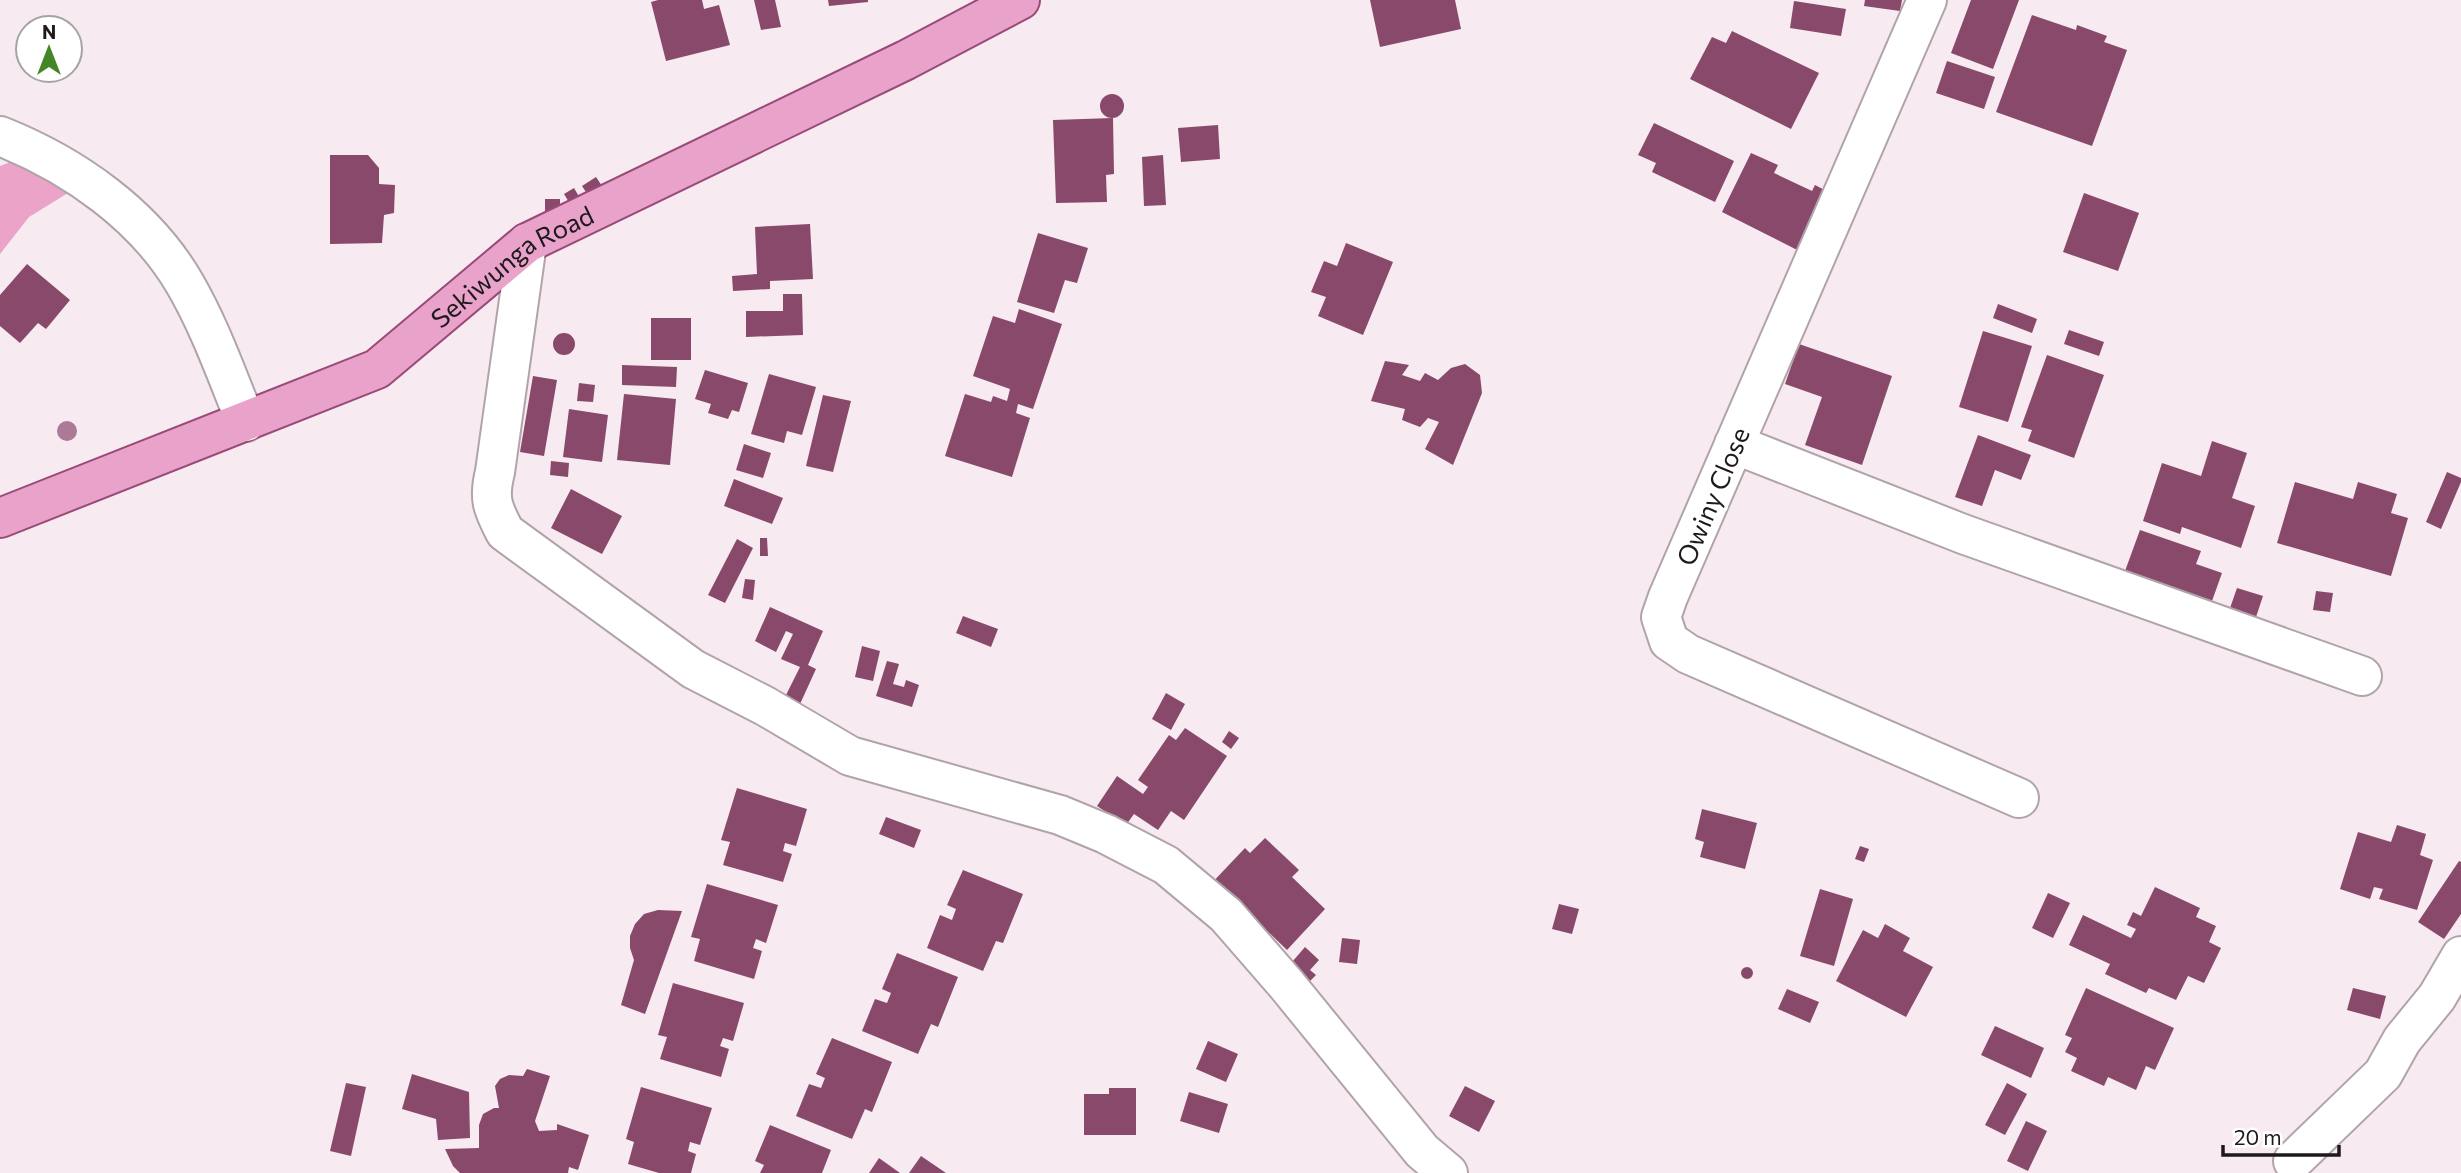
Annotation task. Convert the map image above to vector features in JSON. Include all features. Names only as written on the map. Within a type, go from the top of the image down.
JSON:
[{"type":"main road","name":"Sekiwunga Road","points":[[0,518],[377,369],[527,243],[906,60],[1020,0]]},
{"type":"street","name":"Owiny Close","points":[[1927,0],[1661,617],[1669,642],[1688,653],[2019,798]]},
{"type":"street","points":[[0,136],[54,160],[114,202],[148,233],[184,281],[197,306],[246,422]]},
{"type":"street","points":[[527,243],[495,472],[490,489],[492,507],[505,533],[693,669],[765,706],[850,756],[1060,815],[1106,834],[1166,865],[1226,915],[1422,1151],[1448,1173]]},
{"type":"street","points":[[1734,444],[1963,534],[2362,676]]},
{"type":"street","points":[[2293,1161],[2383,1074],[2402,1040],[2437,997],[2461,956]]},
{"type":"shaded area","points":[[21,158],[54,172],[68,193],[29,217],[0,254],[0,166]]},
{"type":"building","points":[[702,0],[704,9],[719,5],[730,45],[666,61],[651,2]]},
{"type":"building","points":[[754,0],[775,0],[781,27],[761,30]]},
{"type":"building","points":[[828,0],[868,0],[868,2],[829,6]]},
{"type":"building","points":[[1370,0],[1455,0],[1461,29],[1380,47]]},
{"type":"building","points":[[1865,0],[1902,0],[1900,11],[1864,6]]},
{"type":"building","points":[[1971,0],[2019,0],[1993,69],[1951,53]]},
{"type":"building","points":[[1794,1],[1846,9],[1841,36],[1790,28]]},
{"type":"building","points":[[2032,15],[2076,30],[2077,25],[2107,36],[2104,42],[2127,50],[2092,146],[1996,112]]},
{"type":"building","points":[[1732,31],[1819,73],[1791,129],[1690,79],[1712,37],[1726,43]]},
{"type":"building","points":[[1947,61],[1995,77],[1984,109],[1936,93]]},
{"type":"building","points":[[1112,94],[1120,98],[1124,106],[1120,114],[1112,118],[1104,114],[1100,106],[1104,98]]},
{"type":"building","points":[[1113,118],[1114,174],[1106,175],[1107,202],[1056,203],[1053,120]]},
{"type":"building","points":[[1654,123],[1734,161],[1715,202],[1652,172],[1656,163],[1638,155]]},
{"type":"building","points":[[1218,125],[1220,159],[1181,162],[1178,128]]},
{"type":"building","points":[[1751,153],[1778,165],[1774,173],[1812,191],[1815,185],[1834,195],[1805,254],[1722,212]]},
{"type":"building","points":[[330,155],[368,155],[379,168],[379,184],[395,185],[394,213],[384,215],[382,243],[330,244]]},
{"type":"building","points":[[1163,155],[1166,205],[1144,206],[1142,157]]},
{"type":"building","points":[[596,177],[610,198],[596,207],[582,186]]},
{"type":"building","points":[[574,188],[585,207],[575,212],[564,194]]},
{"type":"building","points":[[2084,193],[2139,213],[2118,271],[2063,252]]},
{"type":"building","points":[[545,199],[560,199],[560,215],[545,215]]},
{"type":"building","points":[[810,224],[813,279],[770,281],[770,289],[733,291],[732,276],[757,274],[755,227]]},
{"type":"building","points":[[1038,233],[1088,248],[1077,283],[1065,280],[1054,313],[1017,302]]},
{"type":"building","points":[[1346,243],[1393,262],[1363,335],[1318,316],[1326,297],[1311,292],[1324,261],[1337,266]]},
{"type":"building","points":[[27,264],[70,300],[46,329],[38,323],[20,343],[0,326],[0,295]]},
{"type":"building","points":[[783,294],[802,294],[803,335],[746,337],[746,311],[783,311]]},
{"type":"building","points":[[1998,304],[2037,319],[2032,333],[1993,318]]},
{"type":"building","points":[[1019,309],[1062,324],[1033,409],[1018,404],[1016,413],[1030,418],[1012,477],[945,456],[965,394],[991,402],[993,396],[1007,401],[1010,389],[973,376],[993,316],[1015,323]]},
{"type":"building","points":[[651,318],[691,318],[691,360],[651,360]]},
{"type":"building","points":[[2069,330],[2104,342],[2099,356],[2064,344]]},
{"type":"building","points":[[1983,331],[2032,346],[2008,422],[1959,407]]},
{"type":"building","points":[[564,333],[572,336],[575,344],[572,352],[564,355],[556,352],[553,344],[556,336]]},
{"type":"building","points":[[1799,344],[1892,376],[1862,465],[1805,445],[1822,397],[1785,384]]},
{"type":"building","points":[[2047,355],[2104,375],[2074,458],[2028,441],[2032,430],[2021,427]]},
{"type":"building","points":[[1385,361],[1409,365],[1402,375],[1420,381],[1425,373],[1438,380],[1451,368],[1465,364],[1480,375],[1482,393],[1453,465],[1425,449],[1439,422],[1428,418],[1420,427],[1402,420],[1405,409],[1371,401]]},
{"type":"building","points":[[622,365],[677,367],[676,387],[622,385]]},
{"type":"building","points":[[705,370],[748,383],[739,412],[732,410],[728,419],[708,413],[711,404],[695,399]]},
{"type":"building","points":[[769,374],[816,387],[802,435],[787,431],[784,443],[751,434]]},
{"type":"building","points":[[533,376],[557,380],[544,456],[520,452]]},
{"type":"building","points":[[579,383],[595,385],[593,402],[577,401]]},
{"type":"building","points":[[624,394],[676,399],[670,465],[617,460]]},
{"type":"building","points":[[823,395],[851,401],[833,472],[806,466]]},
{"type":"building","points":[[569,409],[608,415],[602,462],[563,457]]},
{"type":"building","points":[[1978,435],[2031,455],[2021,480],[1995,470],[1982,506],[1955,497]]},
{"type":"building","points":[[2212,441],[2247,453],[2232,498],[2255,506],[2241,548],[2182,527],[2180,534],[2143,521],[2162,463],[2201,476]]},
{"type":"building","points":[[744,444],[771,453],[763,478],[736,470]]},
{"type":"building","points":[[551,461],[569,463],[568,477],[550,475]]},
{"type":"building","points":[[2447,472],[2461,478],[2461,482],[2441,529],[2426,522]]},
{"type":"building","points":[[734,479],[783,498],[772,524],[724,506]]},
{"type":"building","points":[[2295,482],[2353,499],[2358,482],[2397,494],[2391,513],[2408,518],[2391,576],[2277,543]]},
{"type":"building","points":[[571,489],[622,516],[602,554],[551,528]]},
{"type":"building","points":[[2140,530],[2201,551],[2196,564],[2222,573],[2212,601],[2125,571]]},
{"type":"building","points":[[760,538],[767,538],[768,556],[760,556]]},
{"type":"building","points":[[737,539],[753,548],[725,603],[708,595]]},
{"type":"building","points":[[745,579],[755,580],[753,600],[742,598]]},
{"type":"building","points":[[2237,588],[2263,596],[2255,620],[2229,611]]},
{"type":"building","points":[[2316,591],[2333,593],[2330,612],[2313,610]]},
{"type":"building","points":[[770,607],[823,631],[808,665],[816,669],[800,704],[785,697],[800,667],[781,659],[793,634],[786,631],[776,652],[755,641]]},
{"type":"building","points":[[963,616],[998,629],[991,647],[956,633]]},
{"type":"building","points":[[862,646],[880,651],[873,681],[855,677]]},
{"type":"building","points":[[887,661],[899,664],[893,684],[904,687],[906,680],[919,685],[912,707],[876,696]]},
{"type":"building","points":[[1166,693],[1185,704],[1171,730],[1152,719]]},
{"type":"building","points":[[1185,728],[1227,756],[1184,820],[1171,811],[1158,830],[1134,814],[1126,825],[1097,806],[1117,776],[1143,794],[1148,787],[1138,780],[1169,735],[1176,740]]},
{"type":"building","points":[[1229,731],[1239,738],[1231,749],[1222,742]]},
{"type":"building","points":[[737,788],[807,809],[796,846],[785,843],[783,851],[792,854],[783,882],[723,865],[730,842],[721,840]]},
{"type":"building","points":[[1702,809],[1757,823],[1745,869],[1700,857],[1704,842],[1695,839]]},
{"type":"building","points":[[886,817],[921,830],[914,848],[879,834]]},
{"type":"building","points":[[2397,825],[2426,834],[2420,855],[2433,860],[2417,910],[2379,899],[2383,889],[2374,887],[2370,899],[2340,889],[2358,832],[2391,842]]},
{"type":"building","points":[[1265,838],[1299,870],[1292,877],[1325,909],[1287,950],[1258,922],[1252,928],[1208,887],[1245,848],[1250,853]]},
{"type":"building","points":[[1860,846],[1869,849],[1864,862],[1855,859]]},
{"type":"building","points":[[2459,861],[2461,914],[2444,939],[2418,922]]},
{"type":"building","points":[[963,870],[1023,894],[1003,943],[996,941],[983,971],[927,948],[940,915],[952,920],[956,909],[947,905]]},
{"type":"building","points":[[707,884],[778,905],[766,943],[756,939],[753,948],[762,951],[754,979],[694,961],[700,939],[691,937]]},
{"type":"building","points":[[2155,887],[2200,908],[2196,917],[2216,926],[2209,942],[2221,948],[2204,983],[2188,976],[2176,1000],[2149,988],[2146,993],[2105,974],[2110,964],[2069,945],[2083,915],[2131,938],[2136,929],[2127,925],[2133,912],[2141,916]]},
{"type":"building","points":[[1820,889],[1853,899],[1834,966],[1800,956]]},
{"type":"building","points":[[2048,893],[2070,903],[2053,938],[2032,928]]},
{"type":"building","points":[[1559,904],[1579,909],[1572,934],[1552,929]]},
{"type":"building","points":[[658,910],[682,911],[645,1014],[621,1005],[634,960],[630,936],[635,924],[644,914]]},
{"type":"building","points":[[1885,924],[1910,938],[1903,951],[1933,967],[1906,1017],[1836,981],[1863,930],[1878,938]]},
{"type":"building","points":[[1342,938],[1360,940],[1357,964],[1339,962]]},
{"type":"building","points":[[1305,947],[1319,960],[1310,970],[1316,975],[1305,986],[1286,969]]},
{"type":"building","points":[[897,953],[958,977],[938,1027],[931,1024],[918,1054],[862,1031],[875,999],[887,1003],[891,993],[882,989]]},
{"type":"building","points":[[1747,967],[1753,973],[1747,979],[1741,973]]},
{"type":"building","points":[[673,983],[744,1003],[733,1041],[723,1038],[720,1046],[729,1049],[721,1077],[660,1059],[667,1037],[658,1035]]},
{"type":"building","points":[[2086,988],[2174,1028],[2155,1070],[2146,1066],[2136,1090],[2108,1077],[2104,1086],[2071,1071],[2077,1058],[2065,1052],[2072,1038],[2065,1035]]},
{"type":"building","points":[[2353,988],[2386,996],[2380,1019],[2347,1010]]},
{"type":"building","points":[[1787,989],[1819,1002],[1810,1023],[1778,1009]]},
{"type":"building","points":[[1995,1026],[2044,1048],[2031,1078],[1981,1055]]},
{"type":"building","points":[[832,1038],[892,1062],[872,1112],[865,1109],[852,1139],[796,1116],[809,1084],[821,1088],[825,1078],[816,1074]]},
{"type":"building","points":[[1208,1041],[1238,1054],[1226,1082],[1196,1069]]},
{"type":"building","points":[[527,1069],[550,1076],[535,1121],[539,1131],[557,1130],[557,1124],[589,1135],[578,1170],[569,1167],[568,1173],[460,1173],[453,1166],[445,1149],[479,1148],[479,1125],[483,1114],[499,1108],[495,1086],[500,1079],[509,1075],[523,1076]]},
{"type":"building","points":[[412,1074],[469,1092],[470,1138],[438,1140],[436,1119],[402,1109]]},
{"type":"building","points":[[346,1083],[366,1087],[351,1156],[330,1151]]},
{"type":"building","points":[[2007,1083],[2027,1094],[2005,1135],[1985,1125]]},
{"type":"building","points":[[1465,1086],[1495,1101],[1479,1132],[1449,1116]]},
{"type":"building","points":[[641,1087],[712,1108],[700,1145],[690,1142],[688,1151],[696,1154],[691,1173],[659,1173],[628,1164],[634,1142],[626,1139]]},
{"type":"building","points":[[1109,1088],[1136,1088],[1136,1135],[1084,1135],[1084,1094],[1109,1094]]},
{"type":"building","points":[[1189,1092],[1228,1104],[1219,1133],[1180,1121]]},
{"type":"building","points":[[2026,1121],[2047,1131],[2028,1171],[2007,1161]]},
{"type":"building","points":[[770,1125],[831,1150],[822,1173],[760,1173],[764,1165],[755,1161]]},
{"type":"building","points":[[921,1156],[946,1173],[909,1173]]},
{"type":"building","points":[[879,1158],[900,1173],[869,1173]]}]
